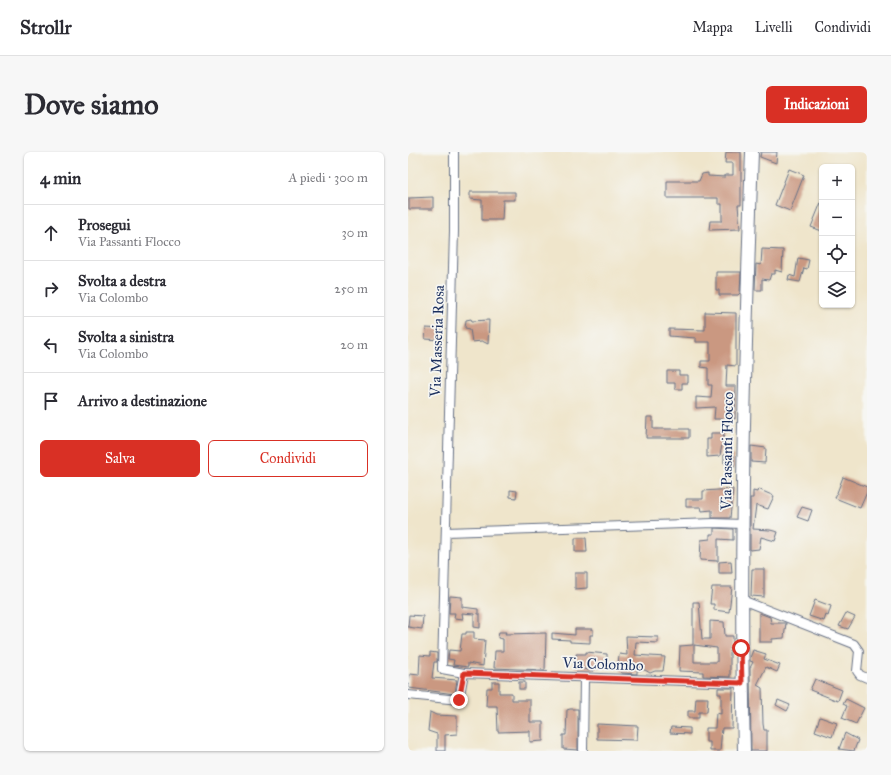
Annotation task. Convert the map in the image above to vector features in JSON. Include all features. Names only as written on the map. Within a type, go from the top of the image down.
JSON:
[{"type":"main road","name":"Via Passanti Flocco","points":[[744,751],[742,683],[742,524],[745,336],[752,152]]},
{"type":"street","name":"Via Masseria Rosa","points":[[444,619],[454,152]]},
{"type":"street","points":[[446,532],[714,523],[742,524]]},
{"type":"street","points":[[742,600],[854,644],[859,651],[857,671],[860,675],[867,678]]},
{"type":"street","name":"Via Colombo","points":[[444,619],[442,669],[464,673],[742,683]]},
{"type":"street","points":[[408,695],[459,700],[464,673]]},
{"type":"street","points":[[583,751],[584,678]]},
{"type":"building","points":[[726,152],[741,152],[741,205],[738,205],[740,229],[709,230],[710,221],[722,221],[722,204],[718,204],[718,198],[667,198],[667,181],[699,181],[702,174],[708,173],[708,176],[725,177],[725,175],[733,175],[733,163],[725,163]]},
{"type":"building","points":[[761,152],[777,152],[776,163],[760,157]]},
{"type":"building","points":[[789,169],[804,175],[790,211],[775,205]]},
{"type":"building","points":[[470,192],[515,192],[515,200],[503,200],[502,220],[482,220],[482,200],[470,199]]},
{"type":"building","points":[[433,197],[433,209],[409,209],[409,198]]},
{"type":"building","points":[[819,207],[819,230],[811,227]]},
{"type":"building","points":[[762,249],[783,250],[782,272],[775,270],[775,274],[771,274],[769,280],[762,279],[762,290],[755,290],[756,264],[761,265]]},
{"type":"building","points":[[798,258],[809,260],[807,269],[804,268],[800,282],[788,280],[789,275],[795,277]]},
{"type":"building","points":[[716,272],[741,272],[740,293],[738,295],[719,295],[719,290],[716,290]]},
{"type":"building","points":[[705,312],[736,313],[736,366],[727,365],[726,386],[736,386],[735,419],[714,419],[715,407],[696,408],[696,397],[711,398],[712,385],[708,385],[708,368],[701,367],[701,361],[710,361],[710,342],[696,342],[696,338],[669,336],[669,329],[705,330]]},
{"type":"building","points":[[471,319],[472,321],[489,320],[488,344],[482,341],[472,342],[470,329],[465,328],[466,320]]},
{"type":"building","points":[[426,328],[442,329],[442,340],[425,339]]},
{"type":"building","points":[[667,371],[679,371],[679,375],[688,375],[688,383],[682,383],[682,389],[675,389],[675,383],[667,383]]},
{"type":"building","points":[[647,417],[653,417],[653,429],[689,429],[689,438],[646,438]]},
{"type":"building","points":[[711,433],[724,433],[720,456],[707,457],[707,439],[711,439]]},
{"type":"building","points":[[751,446],[766,448],[765,463],[751,462]]},
{"type":"building","points":[[724,455],[734,455],[734,468],[727,468],[727,463],[724,463]]},
{"type":"building","points":[[843,477],[867,487],[867,492],[860,508],[835,498]]},
{"type":"building","points":[[733,489],[730,518],[712,518],[712,510],[702,511],[701,507],[686,507],[686,499],[703,499],[703,491]]},
{"type":"building","points":[[758,489],[774,496],[768,509],[756,505],[753,529],[778,532],[775,541],[761,537],[759,549],[750,550],[750,498],[753,498],[753,491],[757,492]]},
{"type":"building","points":[[510,490],[517,491],[516,498],[510,497]]},
{"type":"building","points":[[802,507],[812,510],[808,521],[797,517]]},
{"type":"building","points":[[714,528],[733,529],[733,540],[718,539],[718,561],[700,560],[701,540],[710,539],[710,534],[714,534]]},
{"type":"building","points":[[575,538],[586,538],[587,552],[575,552]]},
{"type":"building","points":[[731,561],[732,573],[719,573],[719,562]]},
{"type":"building","points":[[752,569],[764,569],[764,597],[751,596]]},
{"type":"building","points":[[575,573],[587,573],[587,588],[575,589]]},
{"type":"building","points":[[712,587],[732,587],[729,612],[714,610],[714,604],[710,604]]},
{"type":"building","points":[[450,596],[462,597],[462,607],[478,609],[478,614],[480,614],[480,628],[474,627],[474,614],[462,613],[463,619],[454,618],[455,613],[449,613]]},
{"type":"building","points":[[815,600],[831,606],[828,616],[826,615],[824,621],[809,616]]},
{"type":"building","points":[[693,602],[699,602],[702,639],[710,639],[710,621],[724,622],[725,636],[733,636],[733,648],[730,648],[730,677],[703,676],[703,672],[679,671],[680,646],[693,645]],"holes":[[[694,645],[717,648],[717,662],[694,662]]]},
{"type":"building","points":[[759,613],[770,617],[771,623],[786,623],[784,638],[772,639],[772,642],[759,642]]},
{"type":"building","points":[[846,613],[855,617],[848,629],[839,626]]},
{"type":"building","points":[[409,615],[423,616],[422,629],[408,627]]},
{"type":"building","points":[[575,629],[593,629],[593,635],[590,635],[590,643],[552,639],[552,633],[575,635]]},
{"type":"building","points":[[466,632],[474,632],[474,639],[485,640],[483,666],[468,663],[468,667],[453,665],[454,660],[448,659],[449,650],[460,651],[462,634],[466,634]]},
{"type":"building","points":[[499,632],[506,632],[505,634],[546,633],[545,670],[494,668],[495,651],[503,651],[503,639],[498,638]]},
{"type":"building","points":[[626,636],[658,637],[658,643],[636,642],[635,655],[665,657],[663,671],[655,671],[650,673],[645,670],[637,670],[637,674],[621,673],[618,666],[619,654],[627,655]]},
{"type":"building","points":[[753,650],[766,654],[764,659],[780,665],[777,672],[766,667],[757,685],[762,688],[763,724],[764,730],[767,730],[767,751],[751,751],[750,668],[753,662],[750,661],[750,658]]},
{"type":"building","points":[[430,652],[437,653],[437,662],[434,662],[432,678],[457,680],[455,694],[409,688],[410,674],[419,675],[420,655],[430,656]]},
{"type":"building","points":[[586,652],[607,654],[607,662],[599,662],[599,668],[593,668],[593,671],[574,667],[574,657],[576,657],[576,654],[586,654]]},
{"type":"building","points":[[815,679],[842,690],[838,701],[810,690]]},
{"type":"building","points":[[492,682],[499,682],[499,693],[512,693],[512,700],[530,700],[530,722],[543,722],[543,741],[530,742],[530,731],[498,732],[497,706],[486,706],[487,688],[492,688]]},
{"type":"building","points":[[519,682],[525,682],[525,689],[519,689]]},
{"type":"building","points":[[718,688],[733,688],[732,728],[722,728],[720,751],[710,751],[710,742],[706,742],[706,728],[715,728],[716,713],[721,714],[721,694],[718,694]]},
{"type":"building","points":[[696,698],[708,698],[707,712],[699,712],[699,718],[688,718],[688,711],[695,711]]},
{"type":"building","points":[[846,699],[864,708],[856,724],[842,718],[847,706],[843,704]]},
{"type":"building","points":[[778,700],[790,705],[787,711],[776,705]]},
{"type":"building","points":[[578,709],[578,750],[563,749],[563,735],[566,735],[567,710]]},
{"type":"building","points":[[430,712],[436,715],[457,716],[457,734],[445,735],[445,751],[437,751],[437,734],[428,731]]},
{"type":"building","points":[[820,717],[837,723],[832,737],[815,731]]},
{"type":"building","points":[[597,724],[638,726],[637,740],[597,739]]},
{"type":"building","points":[[671,727],[690,728],[690,734],[670,733]]},
{"type":"building","points":[[845,733],[858,740],[854,751],[839,749]]},
{"type":"route","points":[[459,700],[464,673],[742,683],[741,648]]}]
